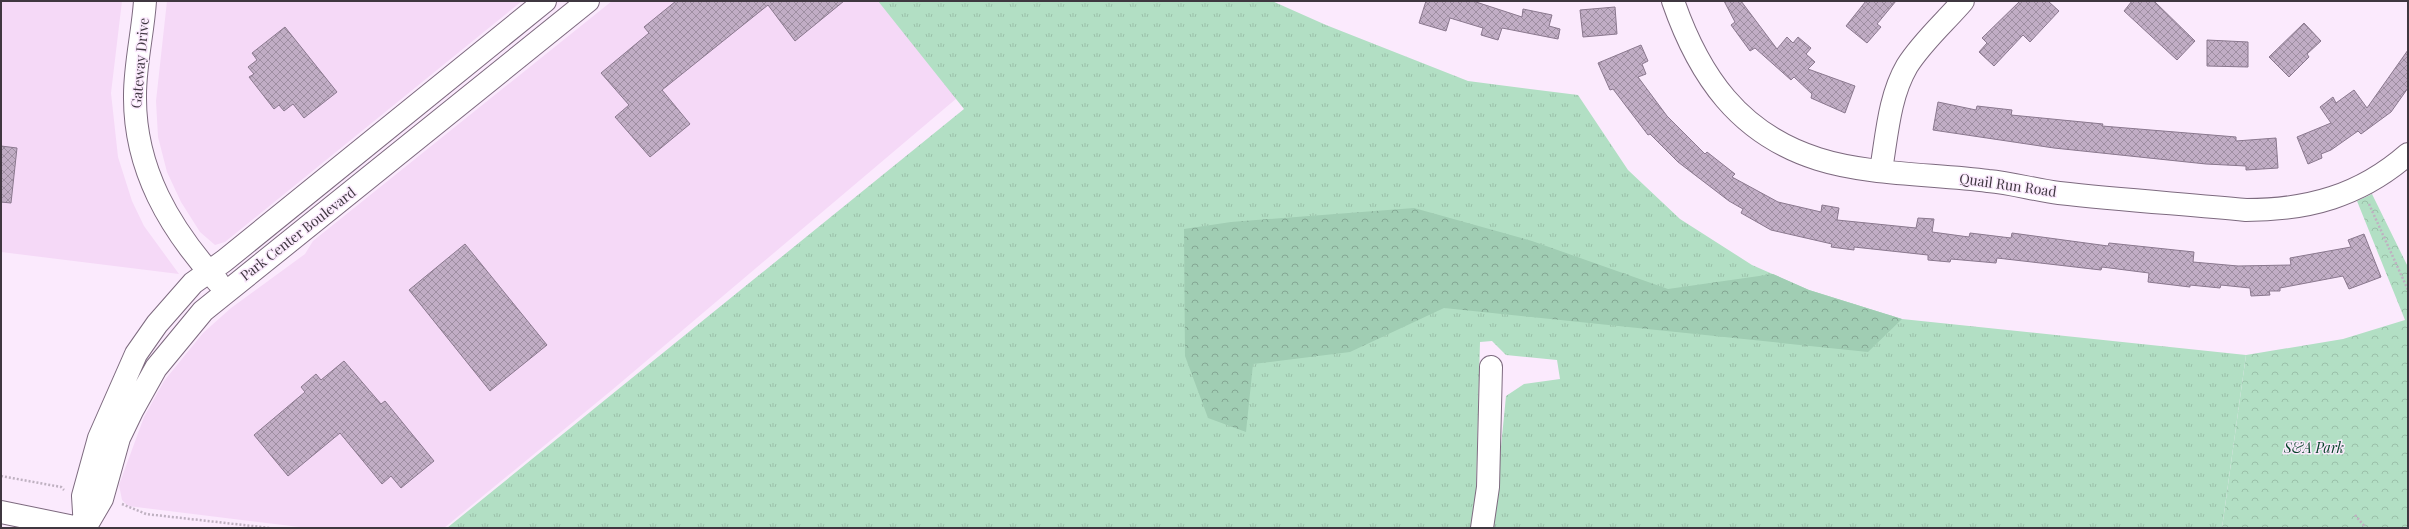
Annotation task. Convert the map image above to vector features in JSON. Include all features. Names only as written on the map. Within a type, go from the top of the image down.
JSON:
[{"type":"street","name":"Gateway Drive","points":[[145,1],[135,94],[137,136],[143,162],[164,212],[209,272],[226,291]]},
{"type":"street","name":"Park Center Boulevard","points":[[85,528],[84,496],[99,438],[136,354],[157,324],[194,283],[545,1]]},
{"type":"street","name":"Park Center Boulevard","points":[[85,528],[102,499],[119,438],[132,411],[156,368],[203,311],[588,1]]},
{"type":"street","name":"Quail Run Road","points":[[1673,1],[1686,38],[1705,73],[1731,105],[1746,118],[1782,143],[1818,159],[1852,167],[1990,181],[2058,192],[2246,210],[2273,210],[2312,205],[2334,199],[2359,187],[2408,154]]},
{"type":"street","points":[[1881,170],[1890,111],[1907,67],[1918,50],[1963,1]]},
{"type":"street","points":[[1482,528],[1488,487],[1491,367]]},
{"type":"street","points":[[1,512],[79,528]]},
{"type":"path","points":[[2367,200],[2408,290]]},
{"type":"path","points":[[1,476],[61,487]]},
{"type":"path","points":[[119,500],[129,509],[146,514],[270,528]]},
{"type":"path","points":[[2355,515],[2366,528]]},
{"type":"shaded area","points":[[1,1],[122,1],[111,93],[118,157],[132,201],[144,226],[179,274],[1,252]]},
{"type":"shaded area","points":[[167,1],[522,1],[225,242],[215,245],[200,232],[181,202],[167,172],[158,137],[156,101]]},
{"type":"shaded area","points":[[612,1],[900,1],[970,87],[612,390],[444,528],[308,528],[128,506],[122,500],[119,485],[144,417],[164,381],[203,333],[231,308],[305,254],[313,241]]},
{"type":"green space","points":[[878,1],[1272,1],[1326,25],[1468,81],[1578,95],[1628,170],[1680,219],[1752,265],[1809,290],[1902,319],[2246,355],[2222,528],[1493,528],[1506,396],[1524,384],[1560,379],[1557,360],[1506,355],[1492,341],[1480,342],[1475,528],[447,528],[964,109]]},
{"type":"green space","name":"S&A Park","points":[[2372,194],[2408,267],[2408,528],[2222,528],[2246,355],[2343,339],[2405,320],[2357,201]]},
{"type":"green space","points":[[1414,208],[1532,241],[1668,289],[1773,274],[1809,290],[1902,319],[1868,352],[1444,308],[1350,352],[1253,364],[1246,432],[1208,418],[1185,356],[1184,229],[1231,222]]},
{"type":"building","points":[[676,1],[844,1],[795,41],[768,5],[662,90],[690,124],[650,157],[615,117],[629,105],[601,73],[649,33],[644,27]]},
{"type":"building","points":[[1426,1],[1473,1],[1522,17],[1523,9],[1552,15],[1549,26],[1560,29],[1558,39],[1502,28],[1498,40],[1481,35],[1483,28],[1450,18],[1446,31],[1419,23]]},
{"type":"building","points":[[1724,1],[1741,1],[1777,49],[1787,37],[1793,43],[1798,37],[1811,48],[1806,54],[1815,62],[1808,69],[1855,86],[1845,113],[1811,98],[1812,94],[1794,77],[1791,80],[1755,48],[1750,51],[1731,25],[1735,22]]},
{"type":"building","points":[[1866,1],[1896,1],[1877,24],[1881,27],[1867,43],[1846,26]]},
{"type":"building","points":[[2020,1],[2048,1],[2059,11],[2030,42],[2023,35],[1994,66],[1979,52],[1987,43],[1982,38]]},
{"type":"building","points":[[2132,1],[2154,1],[2195,41],[2177,60],[2124,11]]},
{"type":"building","points":[[1615,7],[1617,34],[1583,37],[1580,10]]},
{"type":"building","points":[[2304,23],[2321,41],[2307,54],[2309,57],[2289,77],[2269,57]]},
{"type":"building","points":[[285,27],[337,92],[304,118],[293,104],[284,111],[279,105],[274,109],[249,77],[254,74],[248,67],[257,60],[252,53]]},
{"type":"building","points":[[2207,40],[2248,42],[2248,67],[2207,66]]},
{"type":"building","points":[[1641,45],[1648,61],[1642,64],[1646,74],[1638,77],[1667,116],[1705,154],[1707,152],[1735,174],[1732,177],[1778,202],[1821,212],[1822,205],[1839,208],[1837,220],[1916,228],[1918,218],[1934,219],[1932,232],[1969,237],[1970,233],[2011,238],[2012,233],[2108,246],[2109,243],[2194,252],[2193,262],[2238,266],[2291,265],[2290,258],[2351,247],[2348,240],[2364,234],[2381,277],[2349,289],[2343,276],[2280,288],[2280,291],[2269,291],[2270,295],[2251,296],[2250,288],[2221,285],[2220,288],[2190,285],[2190,287],[2148,282],[2149,273],[2102,267],[2101,270],[1997,258],[1996,263],[1951,259],[1950,262],[1928,260],[1928,255],[1854,247],[1854,250],[1831,247],[1832,244],[1771,230],[1741,213],[1743,209],[1729,201],[1678,162],[1650,134],[1648,135],[1613,89],[1610,90],[1598,63]]},
{"type":"building","points":[[2408,50],[2408,88],[2391,112],[2361,134],[2358,131],[2331,150],[2321,154],[2322,158],[2308,164],[2297,137],[2331,123],[2320,107],[2333,97],[2336,103],[2354,90],[2367,108]]},
{"type":"building","points":[[1938,102],[1976,110],[1977,106],[2012,110],[2011,115],[2103,124],[2102,126],[2236,137],[2236,141],[2276,138],[2278,168],[2246,170],[2246,166],[2206,164],[2054,148],[1933,130]]},
{"type":"building","points":[[1,146],[17,148],[11,203],[1,202]]},
{"type":"building","points":[[465,244],[547,345],[490,391],[409,290]]},
{"type":"building","points":[[344,361],[381,404],[385,401],[434,461],[401,488],[391,476],[382,484],[340,433],[288,476],[254,435],[305,392],[301,387],[316,374],[321,380]]}]
